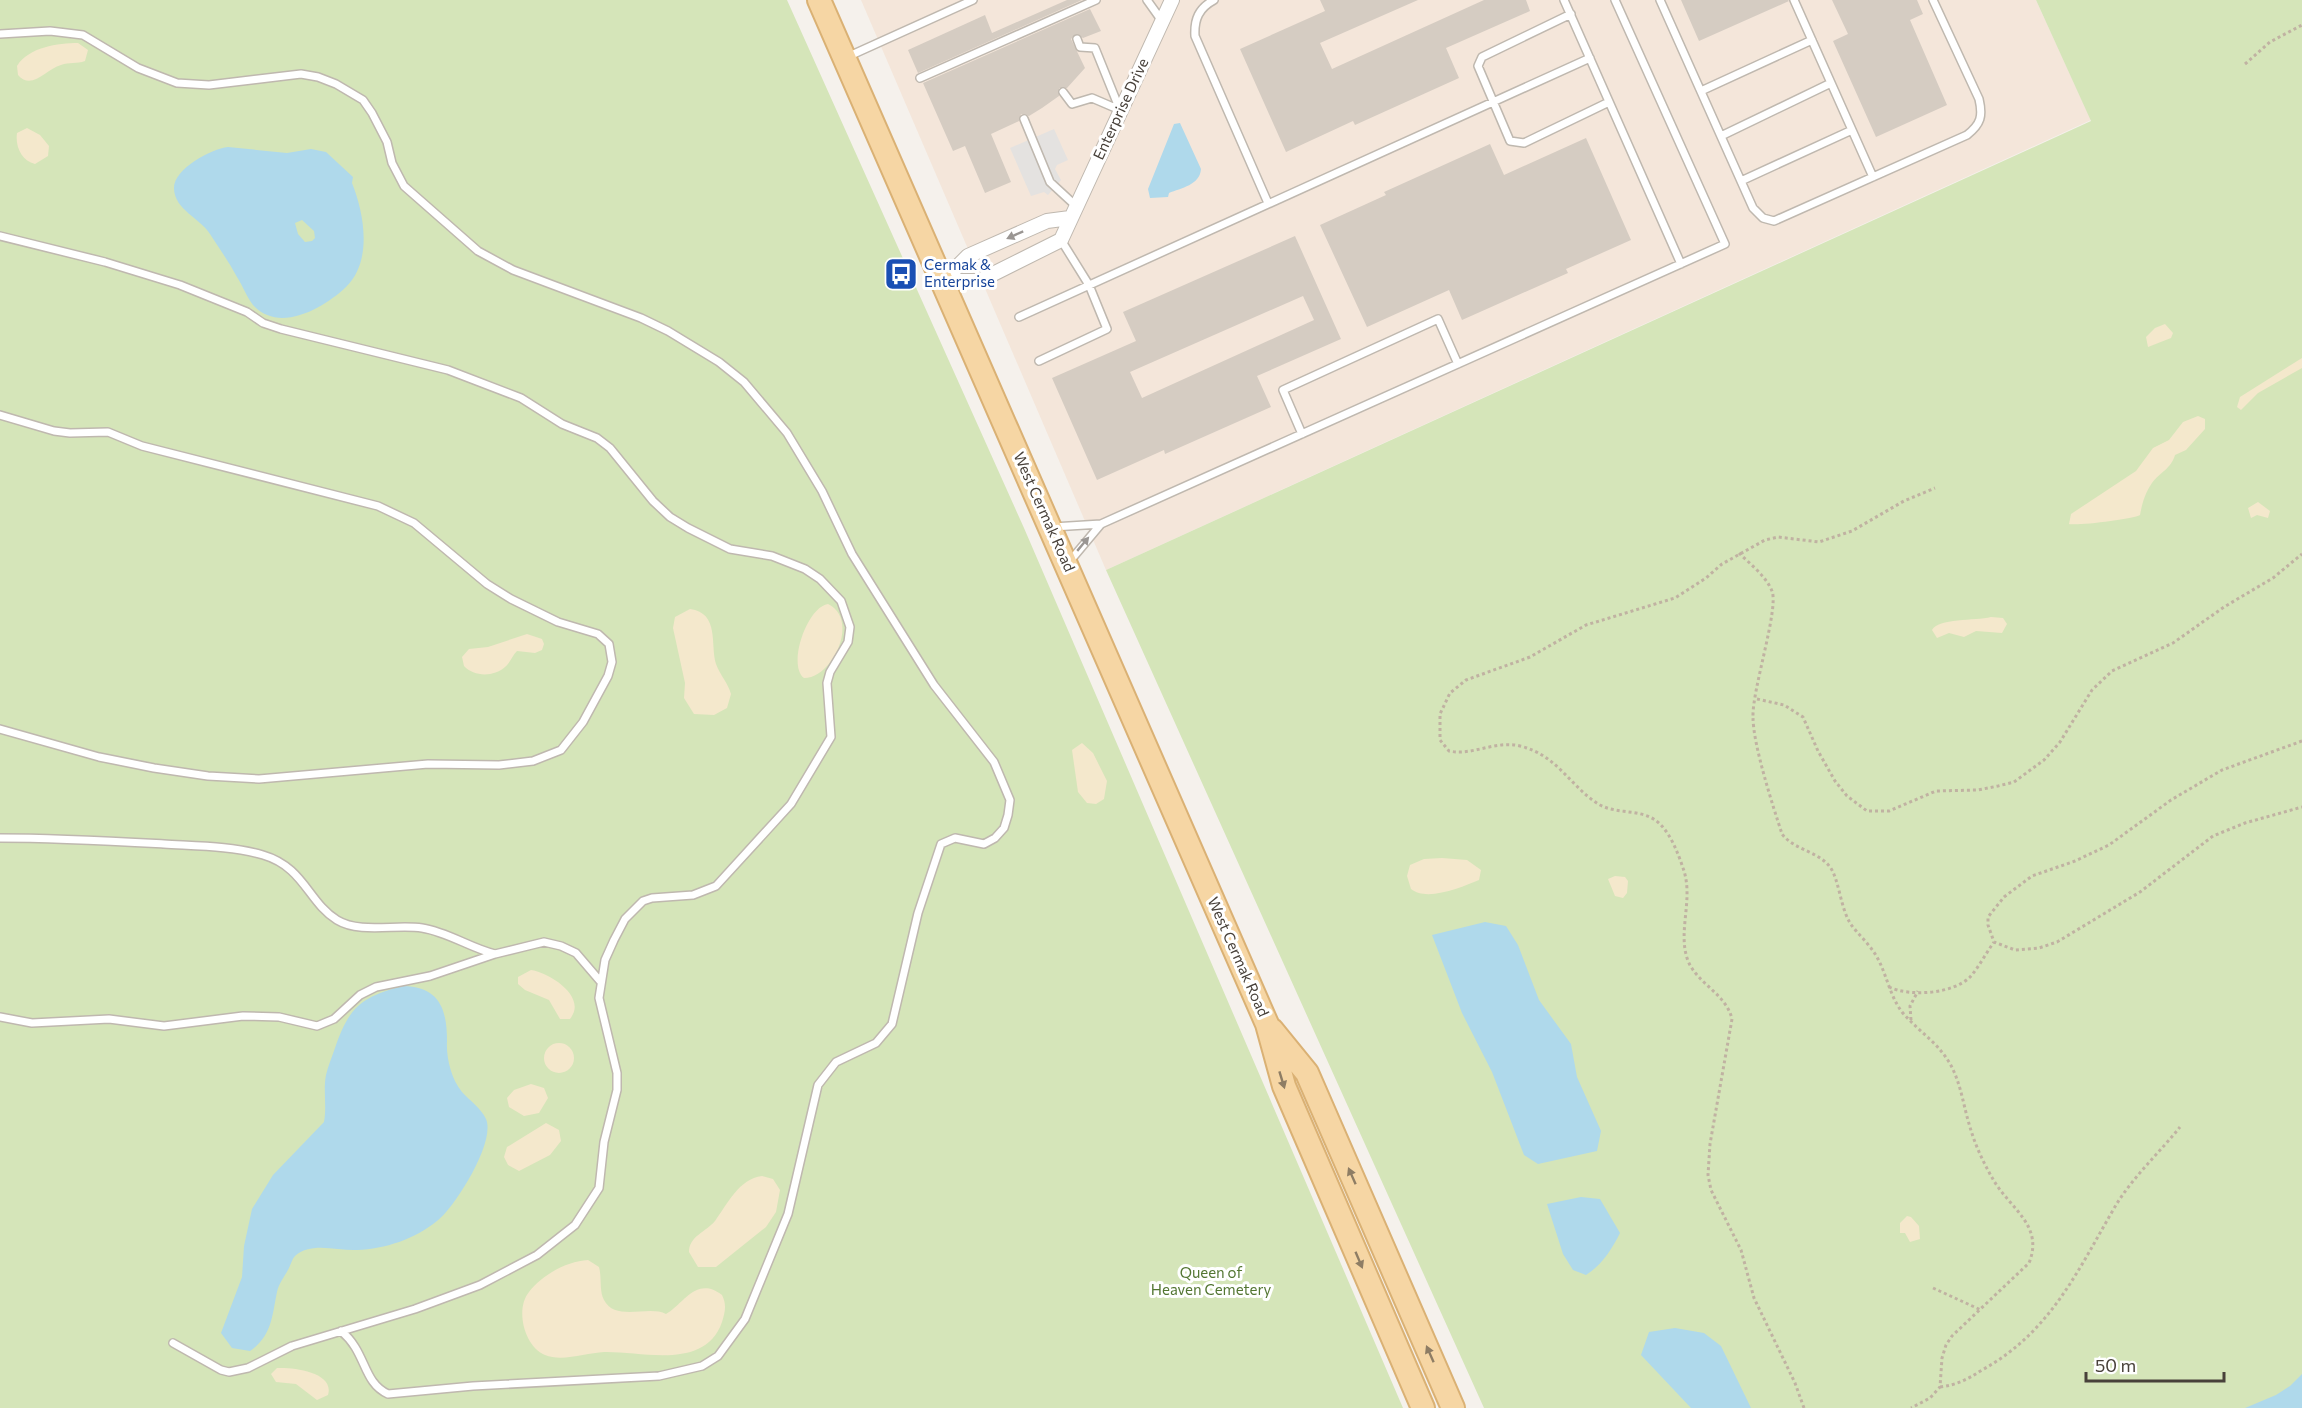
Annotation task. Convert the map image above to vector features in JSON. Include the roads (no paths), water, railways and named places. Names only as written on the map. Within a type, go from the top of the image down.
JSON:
[{"type":"main road","name":"West Cermak Road","points":[[819,0],[1267,1024],[1284,1086],[1423,1408]]},
{"type":"main road","name":"West Cermak Road","points":[[1267,1024],[1307,1073],[1453,1408]]},
{"type":"street","name":"Enterprise Drive","points":[[1062,240],[1172,0]]},
{"type":"street","points":[[943,280],[968,256],[1073,212]]},
{"type":"street","points":[[943,280],[979,281],[1062,240]]},
{"type":"lane","points":[[844,58],[974,0]]},
{"type":"lane","points":[[920,78],[1096,0]]},
{"type":"lane","points":[[1146,0],[1162,21]]},
{"type":"lane","points":[[1214,0],[1198,13],[1194,25],[1195,36],[1268,203]]},
{"type":"lane","points":[[1564,0],[1681,264]]},
{"type":"lane","points":[[1051,527],[1101,524],[1725,244],[1614,0]]},
{"type":"lane","points":[[1660,0],[1753,208],[1763,218],[1774,221],[1967,135],[1978,127],[1983,114],[1979,99],[1933,0]]},
{"type":"lane","points":[[1794,0],[1873,177]]},
{"type":"lane","points":[[1571,14],[1482,57],[1478,66],[1491,103],[1510,141],[1515,144],[1524,144],[1610,102]]},
{"type":"lane","points":[[0,34],[50,31],[84,35],[138,68],[177,83],[209,85],[301,74],[336,84],[363,100],[372,113],[387,142],[392,163],[404,186],[478,251],[513,270],[641,318],[719,362],[744,382],[787,433],[822,491],[852,554],[934,685],[994,762],[1010,800],[1004,828],[994,838],[984,844],[955,837],[941,844],[918,913],[892,1024],[876,1043],[847,1054],[836,1062],[818,1085],[788,1214],[745,1319],[717,1356],[702,1366],[659,1376],[473,1386],[388,1394],[373,1383],[353,1341],[341,1331]]},
{"type":"lane","points":[[1077,39],[1080,47],[1095,48],[1120,110]]},
{"type":"lane","points":[[1701,91],[1812,40]]},
{"type":"lane","points":[[1019,317],[1590,58]]},
{"type":"lane","points":[[1721,136],[1831,83]]},
{"type":"lane","points":[[1063,92],[1072,104],[1092,98],[1120,110]]},
{"type":"lane","points":[[1024,119],[1050,182],[1073,212]]},
{"type":"lane","points":[[1741,181],[1852,130]]},
{"type":"lane","points":[[0,236],[105,262],[180,285],[247,312],[263,323],[281,329],[448,370],[495,386],[520,398],[562,424],[597,438],[622,460],[653,501],[670,517],[688,528],[730,549],[772,556],[805,569],[831,588],[841,601],[850,627],[848,642],[830,672],[827,683],[826,693],[832,727],[826,748],[779,819],[758,838],[716,886],[693,896],[652,898],[634,908],[614,940],[605,960],[599,998],[617,1073],[617,1090],[604,1142],[599,1188],[589,1207],[575,1225],[537,1254],[498,1276],[451,1296],[292,1346],[248,1368],[229,1372],[173,1343]]},
{"type":"lane","points":[[1039,361],[1107,330],[1089,285],[1062,240]]},
{"type":"lane","points":[[1302,434],[1283,390],[1438,319],[1458,364]]},
{"type":"lane","points":[[0,415],[70,434],[108,432],[142,446],[378,506],[414,523],[487,584],[511,599],[558,622],[598,634],[609,644],[612,662],[608,676],[583,722],[561,750],[533,761],[498,765],[428,764],[259,779],[207,776],[99,757],[0,729]]},
{"type":"lane","points":[[1067,565],[1101,524]]},
{"type":"lane","points":[[0,838],[181,845],[236,849],[264,855],[280,862],[295,873],[328,914],[339,921],[351,925],[422,928],[495,954]]},
{"type":"lane","points":[[0,1017],[32,1023],[109,1019],[164,1026],[228,1020],[243,1016],[279,1017],[317,1026],[334,1019],[360,996],[376,987],[430,976],[495,954],[544,942],[576,953],[600,981]]},
{"type":"water","points":[[1180,123],[1201,169],[1200,174],[1194,182],[1169,193],[1168,197],[1150,198],[1148,189],[1174,124]]},
{"type":"water","points":[[228,147],[287,153],[311,149],[326,152],[353,177],[352,183],[360,208],[364,236],[363,251],[355,276],[337,295],[314,310],[288,318],[264,313],[253,305],[206,228],[183,208],[175,196],[175,182],[186,167],[203,156]],"holes":[[[302,220],[314,231],[315,238],[305,242],[298,234],[295,223]]]},
{"type":"water","points":[[1485,922],[1506,926],[1518,945],[1539,1000],[1571,1044],[1577,1077],[1601,1131],[1597,1151],[1538,1164],[1524,1155],[1492,1072],[1462,1013],[1432,935]]},
{"type":"water","points":[[403,986],[425,990],[433,995],[443,1009],[447,1029],[447,1054],[452,1074],[458,1087],[486,1119],[488,1129],[480,1158],[463,1189],[445,1214],[419,1233],[378,1248],[350,1250],[317,1248],[301,1251],[293,1259],[278,1289],[270,1325],[263,1339],[250,1351],[232,1348],[221,1333],[242,1277],[244,1246],[252,1209],[273,1175],[324,1122],[327,1072],[340,1034],[352,1013],[367,1000]]},
{"type":"water","points":[[1581,1197],[1600,1199],[1620,1233],[1606,1256],[1586,1275],[1573,1270],[1563,1254],[1547,1204]]},
{"type":"water","points":[[1675,1328],[1704,1333],[1721,1346],[1751,1408],[1691,1408],[1641,1355],[1649,1332]]},
{"type":"water","points":[[2302,1374],[2302,1408],[2245,1408],[2276,1395]]},
{"type":"place","name":"Cermak & Enterprise","points":[[901,274]]},
{"type":"park label","name":"Queen of Heaven Cemetery","points":[[1211,1282]]}]
